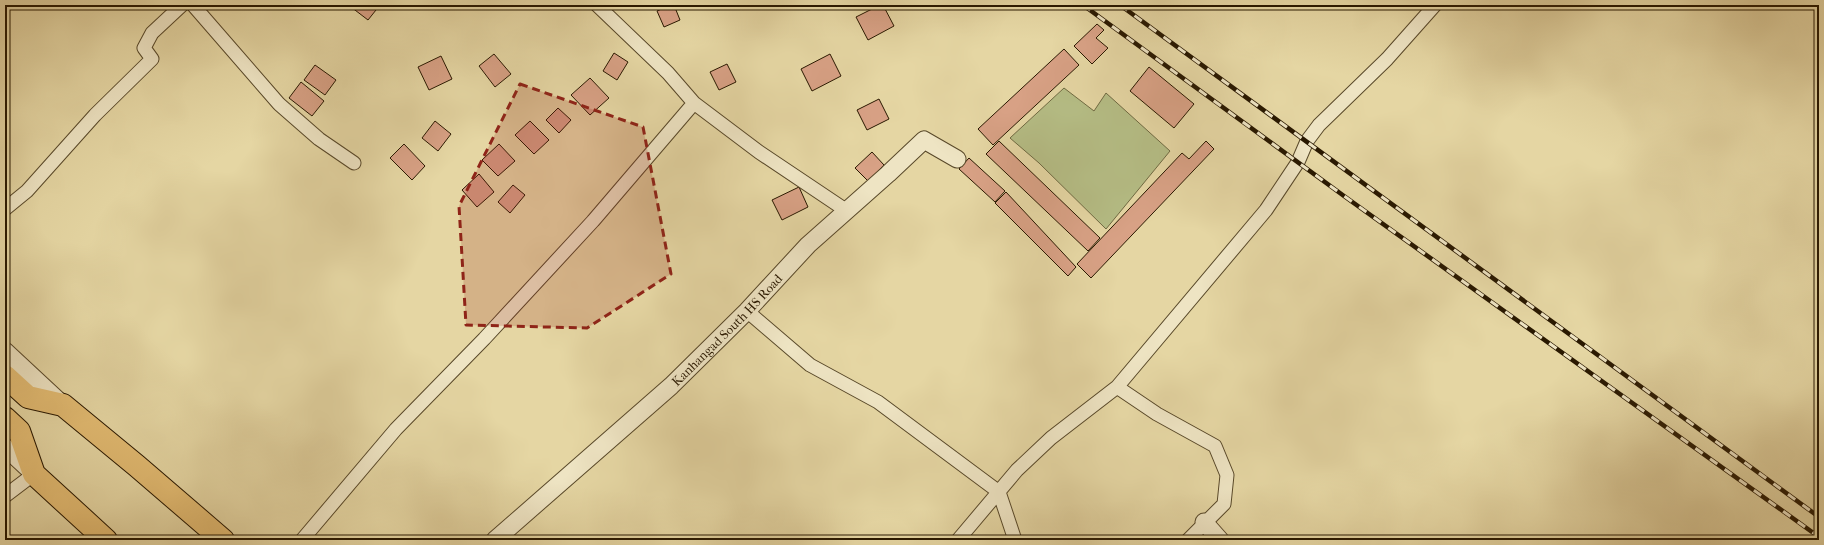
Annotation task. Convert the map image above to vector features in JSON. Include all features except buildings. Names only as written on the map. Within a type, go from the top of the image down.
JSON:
[{"type":"highway","points":[[5,376],[28,397],[64,405],[223,540]]},
{"type":"highway","points":[[5,418],[19,431],[34,474],[106,540]]},
{"type":"street","points":[[5,209],[26,191],[95,115],[152,59],[144,48],[152,33],[182,5]]},
{"type":"street","points":[[193,5],[279,104],[319,139],[354,163]]},
{"type":"street","points":[[597,5],[668,73],[694,103],[759,152],[847,211]]},
{"type":"street","points":[[958,540],[1016,470],[1051,438],[1117,387],[1203,288],[1266,210],[1298,162],[1307,141],[1319,124],[1387,59],[1435,5]]},
{"type":"street","points":[[302,540],[396,429],[484,339],[593,221],[694,103]]},
{"type":"street","name":"Kanhangad South HS Road","points":[[495,540],[671,386],[747,311],[808,245],[924,140],[956,159]]},
{"type":"street","points":[[747,311],[810,366],[878,402],[999,492],[1015,540]]},
{"type":"street","points":[[5,350],[64,405]]},
{"type":"street","points":[[1117,387],[1158,414],[1215,446],[1227,475],[1224,504],[1204,522],[1188,540]]},
{"type":"street","points":[[5,447],[34,474],[5,496]]},
{"type":"street","points":[[1204,522],[1220,540]]},
{"type":"highlighted area","points":[[520,84],[643,127],[671,274],[587,328],[466,325],[459,206]]},
{"type":"green space","points":[[1064,88],[1094,111],[1106,93],[1170,151],[1106,229],[1039,163],[1010,138]]},
{"type":"railway","points":[[1083,5],[1344,196],[1819,537]]},
{"type":"railway","points":[[1120,5],[1819,517]]}]
